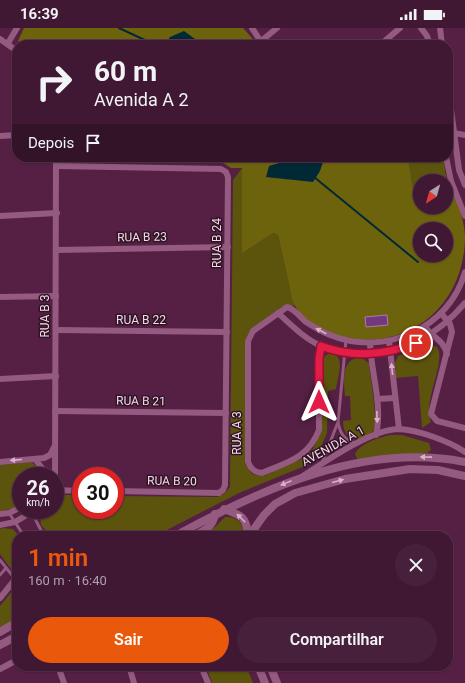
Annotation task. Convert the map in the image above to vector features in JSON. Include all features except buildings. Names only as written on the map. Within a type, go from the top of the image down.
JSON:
[{"type":"street","points":[[8,43],[17,28]]},
{"type":"street","points":[[252,28],[260,40]]},
{"type":"street","points":[[265,40],[277,28]]},
{"type":"street","points":[[386,40],[400,28]]},
{"type":"street","points":[[421,28],[428,40]]},
{"type":"street","points":[[440,28],[441,40]]},
{"type":"street","points":[[0,39],[12,47]]},
{"type":"street","points":[[453,133],[465,136]]},
{"type":"street","points":[[0,136],[12,135]]},
{"type":"street","points":[[453,142],[459,170],[465,185]]},
{"type":"street","name":"RUA B 3","points":[[55,467],[57,162]]},
{"type":"street","points":[[447,162],[451,181],[465,216]]},
{"type":"street","name":"RUA B 24","points":[[57,166],[221,169],[226,172],[228,177],[228,247],[225,485]]},
{"type":"street","points":[[0,216],[57,213]]},
{"type":"street","name":"RUA B 23","points":[[56,250],[228,247]]},
{"type":"street","points":[[465,272],[464,280],[450,303],[426,327],[406,337],[389,341],[370,343],[346,340],[320,330],[290,308],[285,308],[278,313],[296,329],[321,346],[344,354],[370,354],[390,352],[403,348],[431,335],[448,321],[465,303]]},
{"type":"street","points":[[0,297],[56,296]]},
{"type":"street","name":"RUA A 3","points":[[278,313],[253,331],[248,341],[248,462],[251,468],[256,472],[262,473],[296,458],[307,452],[315,441],[319,430],[319,359],[321,346]]},
{"type":"street","points":[[441,313],[448,321],[452,332],[432,414],[437,421],[465,428]]},
{"type":"street","points":[[426,327],[431,335],[444,343],[447,354]]},
{"type":"street","name":"RUA B 22","points":[[56,330],[227,332]]},
{"type":"street","points":[[389,341],[394,398],[399,429]]},
{"type":"street","name":"AVENIDA A 1","points":[[370,343],[370,354],[377,399],[378,428],[376,435]]},
{"type":"street","points":[[0,379],[56,376]]},
{"type":"street","points":[[377,399],[394,398]]},
{"type":"street","name":"RUA B 21","points":[[55,411],[226,413]]},
{"type":"street","name":"AVENIDA A 1","points":[[301,477],[357,443],[376,435],[399,429],[446,441],[465,452]]},
{"type":"street","points":[[0,462],[47,456],[54,447]]},
{"type":"street","points":[[184,531],[224,509],[301,477],[391,458],[427,456],[465,462]]},
{"type":"street","points":[[34,458],[40,467]]},
{"type":"street","points":[[253,531],[264,515],[275,504],[303,491],[345,479],[410,469],[438,470],[465,476]]},
{"type":"street","name":"RUA B 20","points":[[124,491],[218,493],[223,490],[225,485]]},
{"type":"street","points":[[224,509],[238,514],[244,519],[248,526],[248,531]]},
{"type":"street","points":[[0,514],[10,513]]},
{"type":"street","points":[[203,531],[209,528],[214,521],[215,514]]},
{"type":"street","points":[[0,525],[15,522],[20,519]]},
{"type":"street","points":[[0,598],[12,583]]},
{"type":"street","points":[[0,632],[12,625]]},
{"type":"street","points":[[0,645],[12,639]]},
{"type":"street","points":[[0,669],[12,663]]},
{"type":"street","points":[[60,671],[64,683]]},
{"type":"street","points":[[130,671],[134,683]]},
{"type":"street","points":[[203,671],[208,683]]},
{"type":"street","points":[[260,671],[265,683]]},
{"type":"street","points":[[272,671],[277,683]]},
{"type":"lane","points":[[321,464],[338,422],[346,340]]},
{"type":"lane","points":[[338,422],[342,434],[347,440],[357,443]]},
{"type":"lane","points":[[10,513],[21,531]]},
{"type":"lane","points":[[36,519],[42,531]]},
{"type":"lane","points":[[0,560],[12,574]]},
{"type":"lane","points":[[0,575],[6,568]]},
{"type":"shaded area","points":[[24,28],[243,28],[254,40],[196,40],[170,37],[168,40],[18,40]]},
{"type":"shaded area","points":[[222,162],[283,162],[269,166],[300,162],[409,162],[413,188],[413,214],[453,214],[453,195],[459,208],[465,236],[462,262],[454,285],[442,304],[426,320],[407,331],[385,338],[362,339],[337,335],[319,327],[303,316],[298,311],[292,298],[278,235],[273,233],[242,253],[242,168],[231,168]]},
{"type":"shaded area","points":[[409,162],[444,162],[446,174],[413,174],[413,188]]},
{"type":"shaded area","points":[[242,168],[242,252],[273,233],[278,235],[294,306],[281,307],[252,329],[246,338],[245,464],[252,474],[264,476],[308,456],[314,447],[321,430],[323,359],[327,355],[333,354],[339,359],[340,369],[336,389],[328,391],[327,433],[318,453],[307,465],[239,493],[165,531],[46,531],[41,525],[41,519],[64,519],[64,495],[72,495],[72,519],[124,519],[124,496],[217,497],[224,494],[230,487],[233,180]]},
{"type":"shaded area","points":[[427,344],[437,347],[439,362],[430,404],[429,413],[431,422],[422,428],[418,376],[396,378],[395,363],[398,356]]},
{"type":"shaded area","points":[[357,358],[363,359],[369,363],[375,424],[371,433],[357,439],[351,438],[347,434],[344,429],[343,421],[351,420],[350,396],[345,396],[344,385],[346,368],[348,363]]},
{"type":"shaded area","points":[[390,435],[402,435],[429,443],[431,450],[427,453],[358,460],[355,454],[357,450],[376,439]]},
{"type":"shaded area","points":[[32,462],[37,467],[12,467],[12,508],[0,511],[0,465]]},
{"type":"shaded area","points":[[225,517],[229,517],[236,519],[241,524],[243,531],[208,531],[215,527]]},
{"type":"shaded area","points":[[0,529],[13,529],[15,531],[12,531],[12,569],[0,554]]},
{"type":"shaded area","points":[[12,591],[12,622],[0,628],[0,606]]},
{"type":"shaded area","points":[[208,671],[248,671],[253,683],[212,683]]},
{"type":"water","points":[[184,31],[196,40],[168,40],[170,37]]},
{"type":"water","points":[[283,162],[323,162],[320,171],[313,182],[266,177],[269,166]]},
{"type":"waterway","points":[[119,28],[145,40]]},
{"type":"waterway","points":[[314,177],[413,258]]},
{"type":"route","points":[[319,402],[319,359],[321,346],[344,354],[370,354],[390,352],[416,343]]}]
